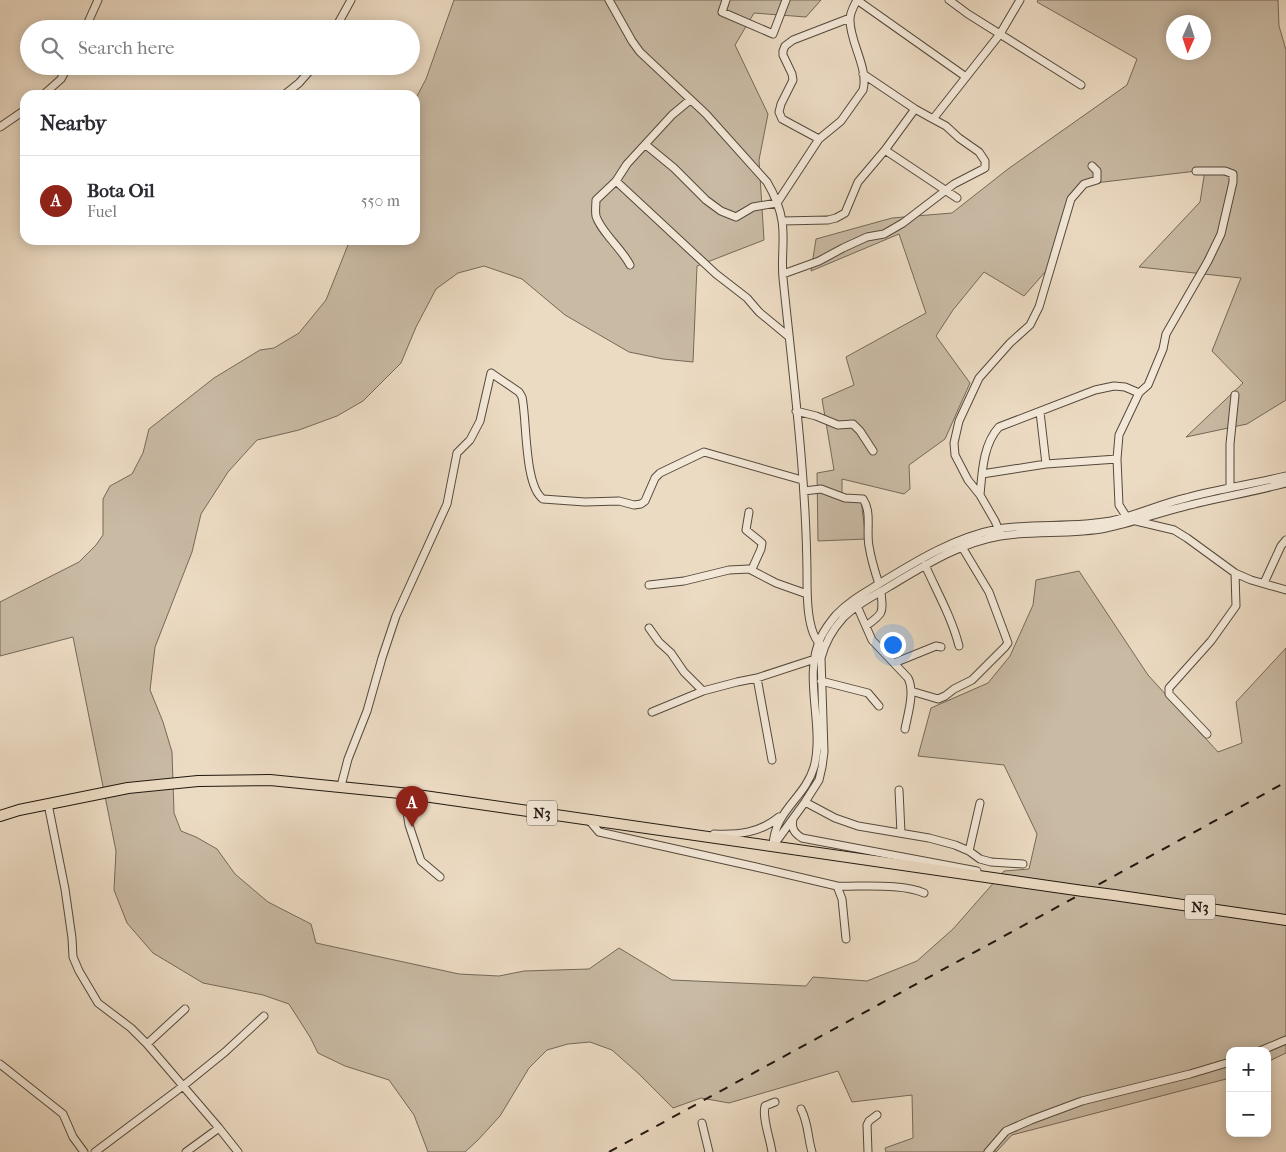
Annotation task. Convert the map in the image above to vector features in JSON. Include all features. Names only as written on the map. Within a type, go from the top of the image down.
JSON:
[{"type":"highway","name":"N3","points":[[0,816],[128,788],[198,781],[270,780],[404,793],[1286,920]]},
{"type":"street","points":[[89,20],[98,0]]},
{"type":"street","points":[[340,20],[351,0]]},
{"type":"street","points":[[609,0],[640,52],[706,114],[767,182],[774,194],[782,221],[783,274],[788,336],[804,492],[807,594],[812,630],[821,645]]},
{"type":"street","points":[[726,0],[722,12],[773,34],[786,0]]},
{"type":"street","points":[[646,145],[674,168],[706,200],[721,211],[736,217],[753,207],[777,204],[820,139],[841,121],[863,90],[865,84],[850,18],[857,0],[966,77]]},
{"type":"street","points":[[950,0],[968,14],[1081,85]]},
{"type":"street","points":[[933,119],[1000,34],[1020,0]]},
{"type":"street","points":[[820,139],[782,119],[779,112],[792,80],[792,74],[783,51],[785,46],[793,40],[850,18]]},
{"type":"street","points":[[783,274],[819,261],[867,237],[884,234],[903,223],[945,191],[985,168],[985,161],[979,152],[946,126],[863,74]]},
{"type":"street","points":[[49,90],[63,75]]},
{"type":"street","points":[[290,90],[306,75]]},
{"type":"street","points":[[630,265],[625,255],[608,236],[596,216],[596,200],[616,181],[628,164],[672,115],[690,100]]},
{"type":"street","points":[[782,221],[828,220],[845,213],[858,182],[885,150],[915,108]]},
{"type":"street","points":[[0,127],[20,113]]},
{"type":"street","points":[[885,150],[957,198]]},
{"type":"street","points":[[1000,532],[955,455],[954,443],[959,421],[979,378],[1010,343],[1030,325],[1040,307],[1071,199],[1084,184],[1096,180],[1097,171],[1092,166]]},
{"type":"street","points":[[1196,171],[1225,171],[1233,174],[1228,206],[1220,234],[1208,261],[1166,334],[1163,349],[1148,385],[1139,393],[1119,435],[1117,460],[1119,505],[1126,516],[1136,521],[1174,530],[1235,573],[1251,580],[1286,590]]},
{"type":"street","points":[[616,181],[716,274],[747,298],[759,312],[788,336]]},
{"type":"street","points":[[341,786],[348,759],[367,710],[396,616],[447,504],[457,453],[470,440],[480,421],[491,373],[519,392],[522,397],[526,443],[534,487],[538,495],[544,499],[586,502],[618,501],[634,505],[641,504],[645,501],[655,478],[660,473],[704,452],[802,480]]},
{"type":"street","points":[[980,495],[982,474],[992,434],[999,427],[1095,390],[1114,386],[1124,387],[1139,393]]},
{"type":"street","points":[[1230,488],[1230,444],[1235,395]]},
{"type":"street","points":[[796,411],[816,416],[838,425],[853,424],[873,451]]},
{"type":"street","points":[[1040,412],[1046,464]]},
{"type":"street","points":[[982,474],[1046,464],[1117,460]]},
{"type":"street","points":[[821,645],[843,618],[856,606],[928,555],[956,542],[1000,532],[1112,520],[1184,498],[1286,476]]},
{"type":"street","points":[[773,846],[773,834],[778,822],[802,790],[814,769],[816,753],[817,658],[822,636],[836,616],[848,604],[962,547],[1000,532],[1078,532],[1103,529],[1188,505],[1286,483]]},
{"type":"street","points":[[804,492],[821,488],[845,498],[863,499],[866,503],[869,544],[880,588],[883,610],[880,616],[866,626]]},
{"type":"street","points":[[749,512],[746,530],[762,543],[752,569]]},
{"type":"street","points":[[1264,583],[1281,546],[1286,540]]},
{"type":"street","points":[[911,691],[938,700],[972,680],[1008,643],[989,592],[962,547]]},
{"type":"street","points":[[925,565],[943,607],[954,625],[959,646]]},
{"type":"street","points":[[649,585],[684,581],[728,570],[752,569],[776,583],[795,588],[807,594]]},
{"type":"street","points":[[1207,734],[1170,694],[1169,688],[1211,641],[1236,606],[1235,573]]},
{"type":"street","points":[[856,606],[872,640],[911,683],[905,729]]},
{"type":"street","points":[[649,628],[659,642],[671,653],[684,672],[703,691]]},
{"type":"street","points":[[894,663],[936,646],[940,647]]},
{"type":"street","points":[[652,712],[703,691],[757,678],[817,658]]},
{"type":"street","points":[[773,846],[806,802],[819,780],[824,752],[821,681],[817,658]]},
{"type":"street","points":[[757,678],[772,760]]},
{"type":"street","points":[[821,681],[868,693],[879,706]]},
{"type":"street","points":[[899,790],[901,833]]},
{"type":"street","points":[[404,793],[409,825],[421,861],[440,877]]},
{"type":"street","points":[[806,802],[848,823],[929,838],[969,850],[980,858],[991,862],[1023,864]]},
{"type":"street","points":[[969,850],[980,803]]},
{"type":"street","points":[[48,804],[65,889],[74,962],[98,1003],[131,1028],[147,1044],[220,1128],[238,1152]]},
{"type":"street","points":[[674,832],[722,834],[750,832],[764,827],[785,812]]},
{"type":"street","points":[[793,818],[792,827],[794,832],[802,838],[811,841],[990,873],[1016,880]]},
{"type":"street","points":[[588,819],[599,832],[756,866],[837,886],[882,887],[916,890],[924,893]]},
{"type":"street","points":[[837,886],[842,900],[846,939]]},
{"type":"street","points":[[147,1044],[185,1009]]},
{"type":"street","points":[[95,1152],[183,1086],[225,1052],[264,1016]]},
{"type":"street","points":[[1269,1047],[1286,1040]]},
{"type":"street","points":[[988,1152],[1006,1131],[1082,1101],[1226,1063]]},
{"type":"street","points":[[0,1064],[63,1114],[73,1137],[84,1152]]},
{"type":"street","points":[[772,1152],[770,1135],[763,1113],[765,1106],[775,1102]]},
{"type":"street","points":[[801,1109],[808,1121],[808,1140],[812,1152]]},
{"type":"street","points":[[868,1152],[867,1125],[877,1115]]},
{"type":"street","points":[[702,1122],[708,1152]]},
{"type":"street","points":[[186,1152],[220,1128]]},
{"type":"shaded area","points":[[454,0],[821,0],[806,17],[754,13],[735,45],[768,114],[759,160],[764,240],[697,266],[693,362],[663,359],[629,352],[565,315],[522,279],[484,266],[458,273],[436,289],[416,327],[401,363],[363,401],[337,416],[299,430],[257,440],[228,472],[201,514],[192,552],[155,647],[150,690],[163,722],[172,752],[174,813],[181,831],[217,849],[235,874],[268,902],[311,924],[316,943],[459,974],[499,976],[524,971],[589,969],[619,948],[672,980],[806,986],[813,977],[867,981],[917,961],[953,929],[1004,871],[1029,869],[1037,834],[1004,765],[918,756],[931,708],[988,683],[1010,656],[1033,605],[1036,580],[1079,571],[1148,675],[1218,752],[1242,743],[1236,702],[1286,648],[1286,1053],[1271,1060],[1271,1047],[1226,1047],[1226,1079],[1012,1135],[996,1152],[886,1152],[885,1148],[913,1138],[912,1095],[852,1102],[838,1071],[729,1103],[701,1098],[673,1108],[612,1050],[590,1042],[568,1044],[547,1050],[529,1068],[500,1116],[465,1152],[428,1152],[414,1115],[389,1080],[345,1066],[318,1053],[289,1004],[263,995],[203,983],[153,953],[127,923],[114,890],[116,851],[73,637],[0,656],[0,602],[79,562],[96,545],[103,535],[103,499],[110,486],[132,474],[143,453],[149,429],[214,378],[260,350],[274,348],[299,333],[326,300],[348,245],[420,245],[420,90],[426,79]]},
{"type":"shaded area","points":[[1038,0],[1278,0],[1279,26],[1286,50],[1286,400],[1247,424],[1186,437],[1243,383],[1212,351],[1241,278],[1139,267],[1200,202],[1205,170],[1078,185],[1046,271],[1024,296],[984,272],[953,310],[936,336],[970,383],[945,439],[909,465],[910,489],[904,494],[842,479],[842,501],[861,500],[866,539],[818,541],[817,473],[834,470],[822,399],[854,385],[846,357],[926,313],[899,234],[811,271],[816,239],[892,218],[952,213],[1008,169],[1127,85],[1137,59],[1037,2]]},
{"type":"railway","points":[[609,1152],[1286,782]]},
{"type":"place","name":"Bota Oil","points":[[412,827]]}]
